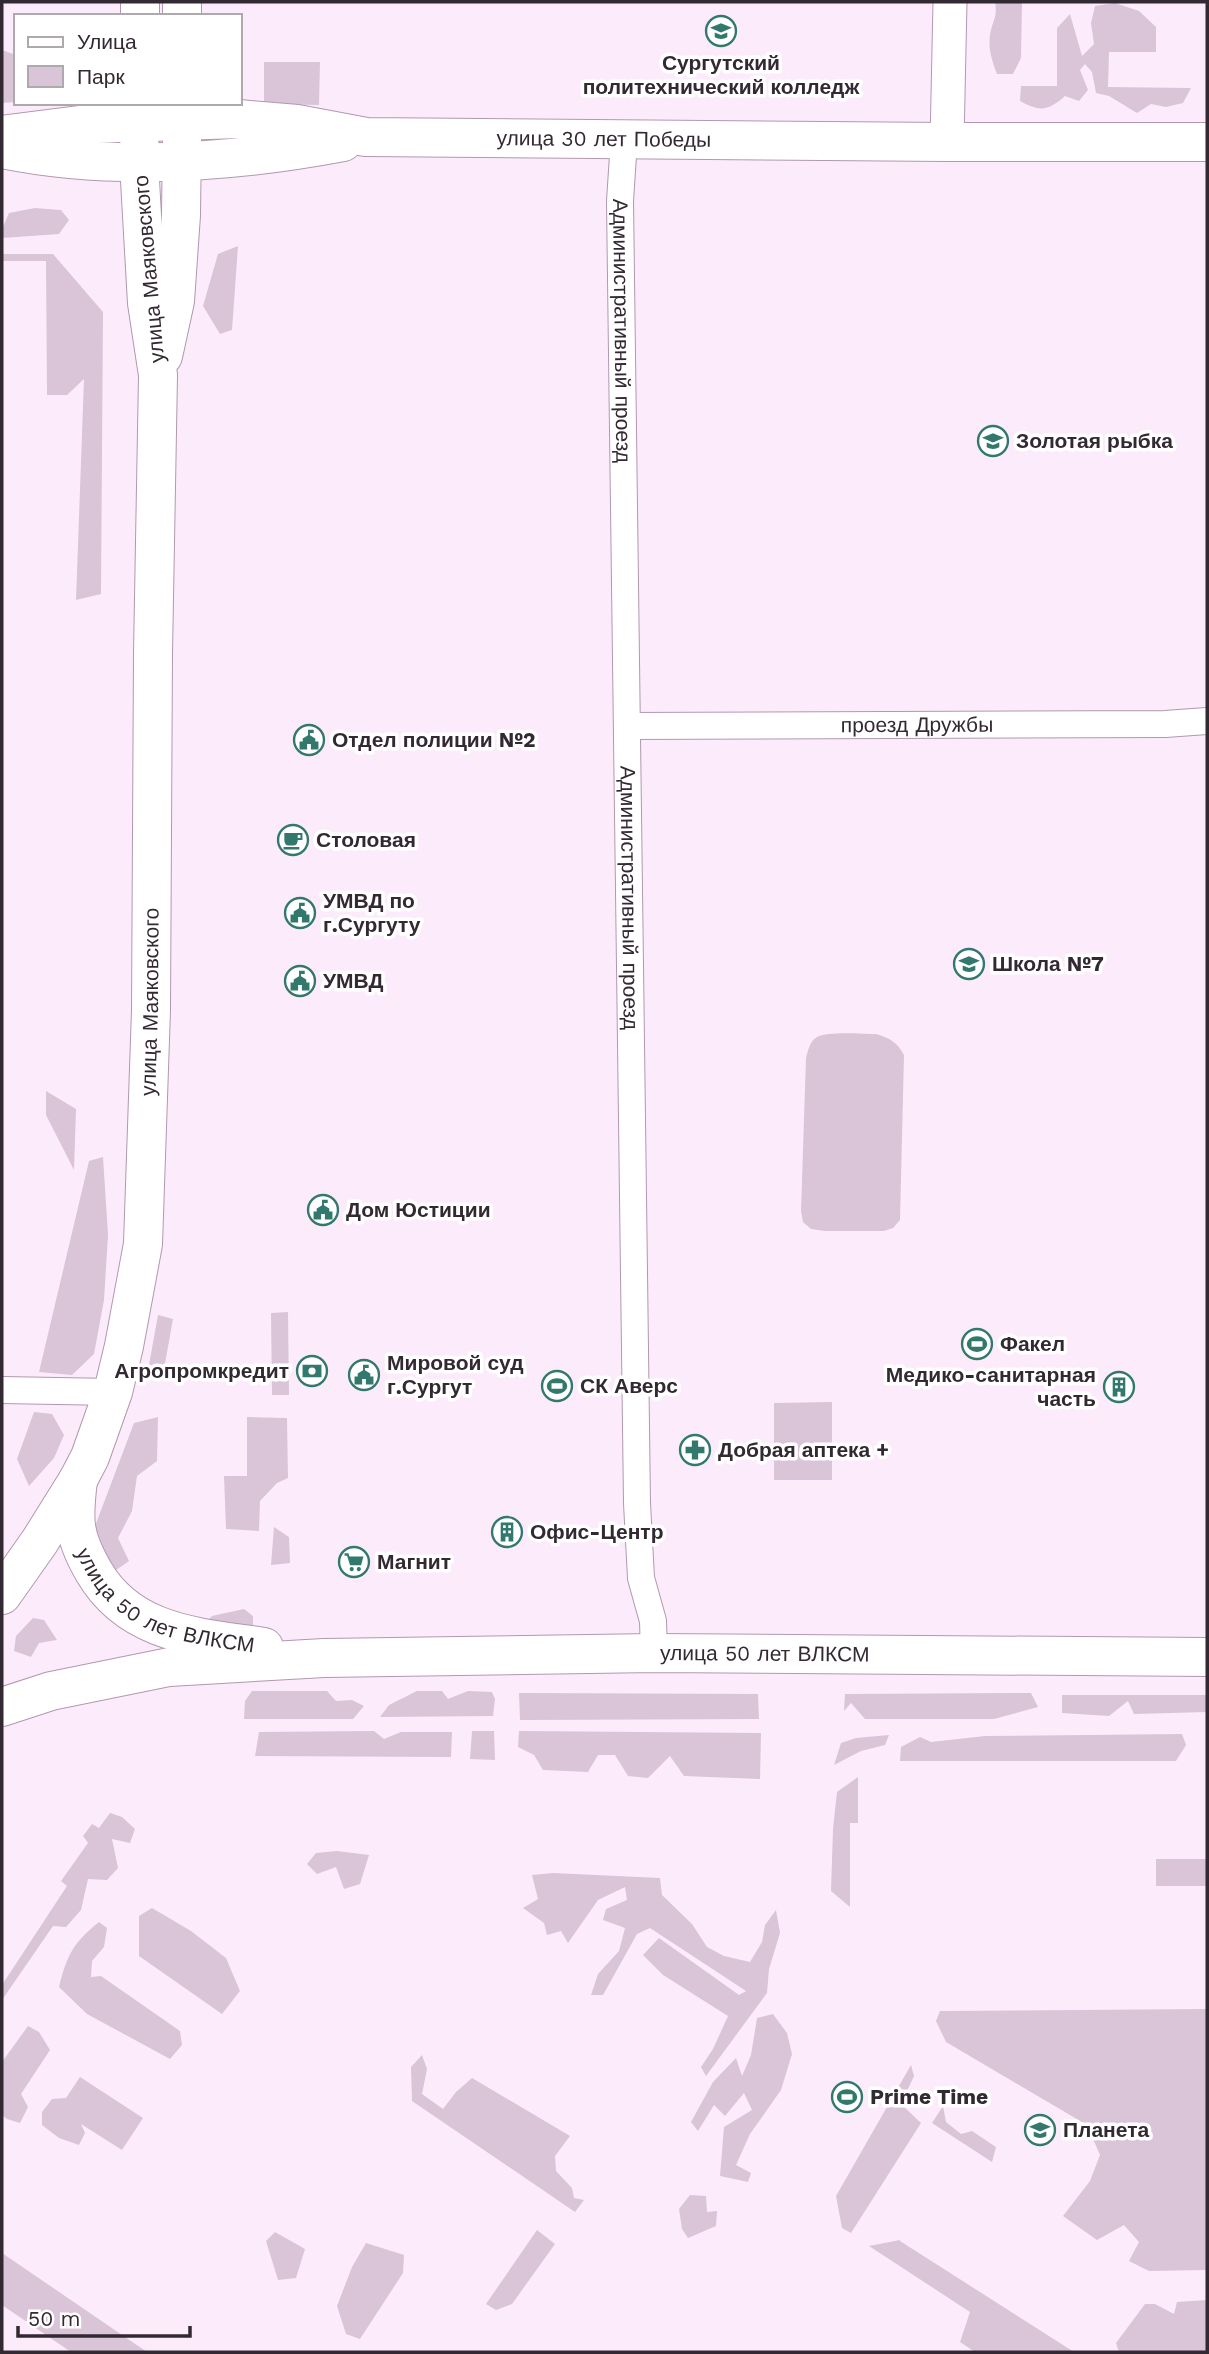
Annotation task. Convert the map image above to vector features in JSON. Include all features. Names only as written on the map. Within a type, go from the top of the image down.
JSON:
[{"type":"main road","name":"улица 30 лет Победы","points":[[2,135],[86,124],[140,113],[182,112],[285,123],[366,137],[1207,142]]},
{"type":"main road","name":"улица Маяковского","points":[[158,375],[175,301],[181,215],[182,112]]},
{"type":"main road","name":"улица Маяковского","points":[[2,1595],[40,1541],[90,1457],[113,1392],[142,1244],[147,1170],[151,1010],[158,375],[147,303],[139,163],[140,113]]},
{"type":"main road","name":"улица Маяковского","points":[[2,149],[88,161],[181,163],[298,150],[366,137]]},
{"type":"main road","name":"улица 50 лет ВЛКСМ","points":[[78,1480],[74,1514],[84,1554],[101,1584],[127,1610],[148,1622],[177,1633],[324,1658]]},
{"type":"main road","name":"улица 50 лет ВЛКСМ","points":[[2,1707],[51,1691],[169,1667],[324,1658],[653,1653],[1207,1657]]},
{"type":"main road","name":"улица 50 лет ВЛКСМ","points":[[2,1675],[51,1691]]},
{"type":"street","points":[[947,142],[950,2]]},
{"type":"street","name":"Административный проезд","points":[[624,140],[620,201],[637,1503],[641,1578],[653,1621],[653,1653]]},
{"type":"street","name":"проезд Дружбы","points":[[627,726],[1207,722]]},
{"type":"street","points":[[2,1390],[113,1392]]},
{"type":"green space","points":[[995,2],[1022,2],[1021,58],[1013,74],[997,74],[991,55],[990,40]]},
{"type":"green space","points":[[1115,3],[1139,11],[1156,27],[1156,52],[1109,52],[1108,87],[1191,88],[1183,103],[1166,107],[1151,104],[1137,113],[1109,96],[1096,93],[1092,72],[1085,64],[1080,70],[1088,90],[1079,101],[1065,96],[1054,105],[1039,108],[1020,101],[1021,86],[1057,86],[1057,28],[1070,14],[1082,56],[1094,44],[1091,23],[1095,6]]},
{"type":"green space","points":[[2,50],[14,54],[14,102],[2,103]]},
{"type":"green space","points":[[264,62],[320,62],[319,105],[264,104]]},
{"type":"green space","points":[[35,208],[61,210],[69,220],[59,234],[2,238],[2,229],[9,213]]},
{"type":"green space","points":[[238,246],[232,330],[220,334],[203,306],[218,254]]},
{"type":"green space","points":[[2,254],[53,254],[103,312],[101,594],[76,600],[84,379],[67,395],[47,395],[46,261],[2,261]]},
{"type":"green space","points":[[876,1034],[893,1041],[904,1055],[900,1220],[893,1228],[884,1231],[811,1229],[803,1222],[801,1211],[806,1058],[811,1043],[822,1035]]},
{"type":"green space","points":[[46,1091],[76,1109],[74,1170],[46,1115]]},
{"type":"green space","points":[[103,1157],[108,1235],[104,1300],[94,1354],[72,1375],[39,1372],[89,1161]]},
{"type":"green space","points":[[288,1312],[289,1395],[272,1395],[271,1313]]},
{"type":"green space","points":[[158,1315],[173,1319],[164,1369],[147,1376]]},
{"type":"green space","points":[[832,1402],[832,1480],[774,1480],[774,1403]]},
{"type":"green space","points":[[34,1412],[52,1414],[64,1435],[54,1458],[29,1486],[17,1459]]},
{"type":"green space","points":[[158,1417],[157,1461],[137,1476],[132,1511],[118,1538],[129,1561],[109,1575],[89,1542],[134,1423]]},
{"type":"green space","points":[[247,1417],[287,1418],[288,1478],[277,1483],[260,1501],[259,1531],[226,1529],[224,1476],[247,1476]]},
{"type":"green space","points":[[274,1527],[289,1537],[290,1563],[271,1565]]},
{"type":"green space","points":[[244,1609],[253,1616],[253,1634],[205,1623],[212,1616]]},
{"type":"green space","points":[[33,1618],[44,1620],[57,1640],[39,1643],[31,1657],[14,1651],[16,1636]]},
{"type":"green space","points":[[252,1691],[327,1691],[336,1701],[352,1700],[364,1706],[353,1719],[244,1719],[245,1701]]},
{"type":"green space","points":[[417,1691],[442,1691],[448,1699],[468,1691],[492,1692],[495,1699],[493,1716],[380,1717],[389,1705]]},
{"type":"green space","points":[[519,1693],[758,1694],[759,1719],[520,1720]]},
{"type":"green space","points":[[1031,1693],[1038,1707],[994,1719],[865,1719],[851,1703],[844,1711],[845,1694]]},
{"type":"green space","points":[[1062,1695],[1207,1695],[1207,1712],[1134,1714],[1128,1701],[1109,1716],[1062,1713]]},
{"type":"green space","points":[[374,1731],[384,1739],[401,1732],[452,1732],[451,1757],[255,1756],[259,1732]]},
{"type":"green space","points":[[472,1731],[494,1731],[495,1760],[470,1759]]},
{"type":"green space","points":[[519,1731],[761,1733],[760,1779],[684,1776],[670,1756],[648,1778],[628,1776],[615,1755],[598,1755],[588,1772],[543,1770],[534,1755],[518,1747]]},
{"type":"green space","points":[[1182,1734],[1186,1745],[1176,1761],[900,1761],[901,1747],[920,1737],[931,1742],[985,1736]]},
{"type":"green space","points":[[889,1735],[885,1745],[861,1751],[834,1765],[841,1743],[856,1738]]},
{"type":"green space","points":[[858,1777],[858,1823],[850,1823],[850,1907],[831,1891],[833,1829],[837,1792]]},
{"type":"green space","points":[[110,1813],[122,1817],[135,1829],[130,1843],[112,1839],[118,1868],[107,1880],[88,1879],[81,1910],[66,1927],[53,1926],[2,2000],[2,1985],[67,1886],[61,1881],[88,1843],[83,1836],[92,1824],[99,1828]]},
{"type":"green space","points":[[337,1851],[369,1855],[360,1884],[344,1889],[336,1867],[317,1874],[307,1864],[316,1853]]},
{"type":"green space","points":[[1156,1859],[1207,1859],[1207,1886],[1156,1886]]},
{"type":"green space","points":[[553,1873],[660,1878],[662,1895],[692,1924],[707,1947],[724,1956],[750,1962],[762,1942],[765,1925],[776,1910],[780,1933],[769,1969],[767,1993],[706,2076],[701,2067],[713,2049],[728,2016],[663,1975],[643,1955],[659,1938],[739,1995],[746,1991],[650,1928],[637,1934],[603,1995],[591,1995],[598,1974],[619,1951],[625,1928],[603,1920],[606,1909],[627,1900],[625,1887],[598,1900],[568,1943],[561,1931],[547,1935],[544,1923],[523,1908],[538,1899],[532,1875]]},
{"type":"green space","points":[[152,1908],[191,1931],[226,1958],[240,1991],[222,2014],[139,1956],[139,1916]]},
{"type":"green space","points":[[99,1922],[107,1928],[104,1947],[92,1961],[91,1977],[101,1976],[180,2031],[182,2045],[170,2059],[87,2014],[59,1987],[72,1950]]},
{"type":"green space","points":[[1207,2009],[1207,2270],[1149,2271],[1129,2261],[1139,2242],[1124,2225],[1097,2240],[1063,2216],[1090,2181],[1100,2155],[1087,2125],[946,2042],[936,2021],[940,2011]]},
{"type":"green space","points":[[773,2014],[787,2033],[792,2054],[781,2090],[750,2134],[736,2165],[751,2173],[748,2182],[720,2176],[724,2127],[752,2110],[744,2093],[725,2116],[714,2105],[698,2131],[691,2122],[713,2082],[736,2058],[742,2076],[751,2055],[757,2018]]},
{"type":"green space","points":[[28,2026],[39,2032],[50,2050],[21,2094],[28,2107],[20,2123],[2,2115],[2,2062]]},
{"type":"green space","points":[[422,2055],[427,2069],[422,2094],[443,2109],[456,2092],[472,2078],[570,2136],[555,2156],[556,2171],[572,2188],[574,2198],[584,2200],[575,2212],[412,2101],[411,2067]]},
{"type":"green space","points":[[911,2065],[914,2076],[901,2104],[921,2123],[851,2233],[842,2228],[836,2196]]},
{"type":"green space","points":[[80,2077],[143,2118],[122,2150],[81,2124],[85,2133],[79,2145],[59,2138],[42,2125],[42,2112],[52,2099],[66,2098]]},
{"type":"green space","points":[[943,2106],[946,2122],[961,2134],[972,2131],[996,2147],[992,2162],[932,2123]]},
{"type":"green space","points":[[690,2195],[706,2196],[707,2212],[717,2211],[716,2226],[688,2238],[682,2229],[679,2209]]},
{"type":"green space","points":[[537,2230],[555,2244],[512,2304],[496,2310],[486,2304]]},
{"type":"green space","points":[[275,2232],[305,2249],[296,2278],[278,2280],[266,2241]]},
{"type":"green space","points":[[900,2240],[1074,2352],[975,2352],[960,2342],[970,2312],[869,2246]]},
{"type":"green space","points":[[366,2243],[404,2255],[403,2273],[360,2339],[346,2334],[337,2306],[352,2267]]},
{"type":"green space","points":[[2,2253],[147,2352],[71,2352],[2,2305]]},
{"type":"green space","points":[[1207,2300],[1207,2352],[1119,2352],[1116,2343],[1145,2304],[1155,2304],[1174,2314],[1177,2302]]},
{"type":"place","name":"Сургутский политехнический колледж","points":[[721,31]]},
{"type":"place","name":"Золотая рыбка","points":[[993,441]]},
{"type":"place","name":"Отдел полиции №2","points":[[309,740]]},
{"type":"place","name":"Столовая","points":[[293,840]]},
{"type":"place","name":"УМВД по г.Сургуту","points":[[300,913]]},
{"type":"place","name":"Школа №7","points":[[969,964]]},
{"type":"place","name":"УМВД","points":[[300,981]]},
{"type":"place","name":"Дом Юстиции","points":[[323,1210]]},
{"type":"place","name":"Факел","points":[[977,1344]]},
{"type":"place","name":"Агропромкредит","points":[[312,1371]]},
{"type":"place","name":"Мировой суд г.Сургут","points":[[364,1375]]},
{"type":"place","name":"СК Аверс","points":[[557,1386]]},
{"type":"place","name":"Медико-санитарная часть","points":[[1119,1387]]},
{"type":"place","name":"Добрая аптека +","points":[[695,1450]]},
{"type":"place","name":"Офис-Центр","points":[[507,1532]]},
{"type":"place","name":"Магнит","points":[[354,1562]]},
{"type":"place","name":"Prime Time","points":[[847,2097]]},
{"type":"place","name":"Планета","points":[[1040,2130]]}]
